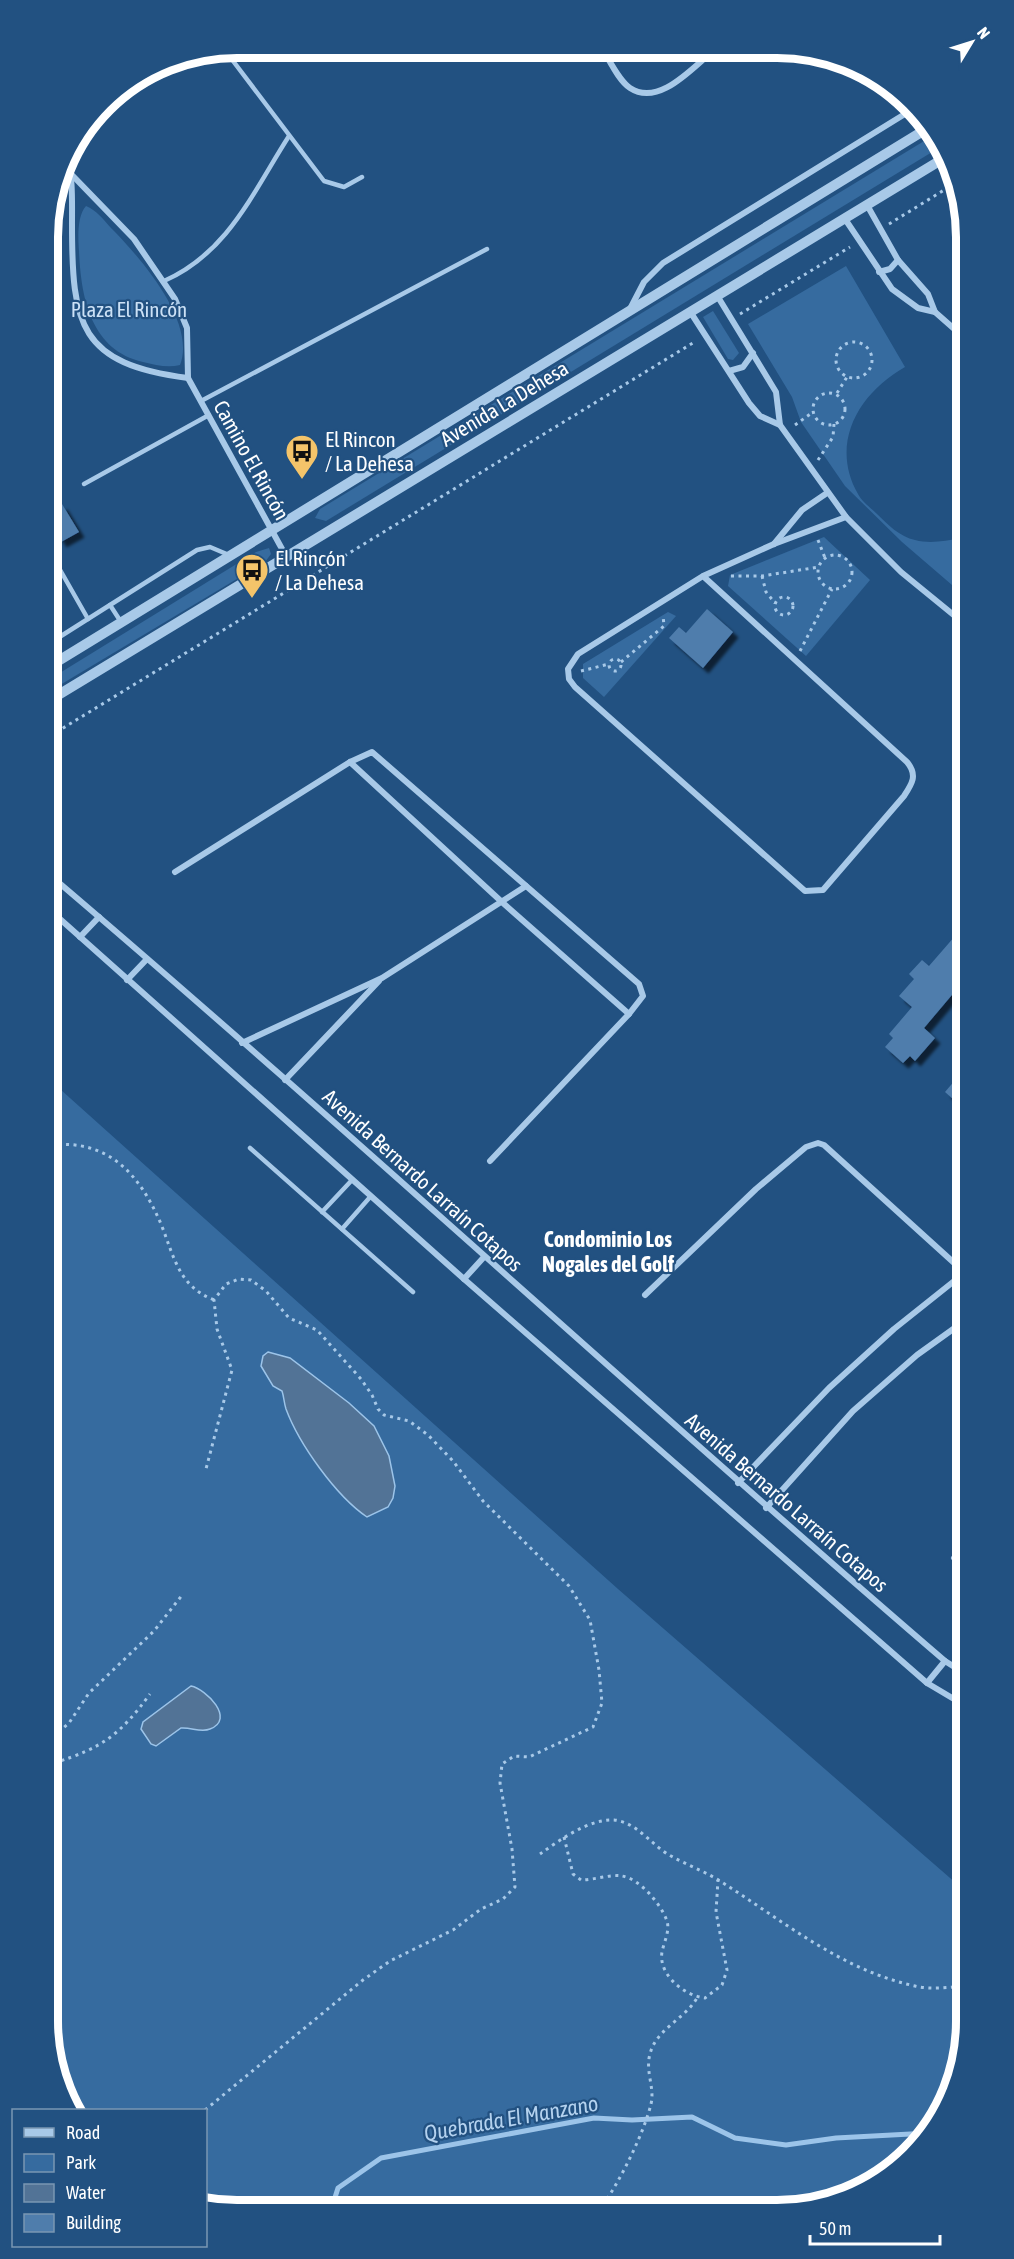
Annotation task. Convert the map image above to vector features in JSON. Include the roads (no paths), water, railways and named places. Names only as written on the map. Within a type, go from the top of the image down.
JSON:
[{"type":"street","points":[[609,59],[629,88],[646,94],[665,90],[703,59]]},
{"type":"street","points":[[630,310],[644,282],[663,263],[905,114]]},
{"type":"street","name":"Avenida La Dehesa","points":[[59,660],[920,133]]},
{"type":"street","name":"Avenida La Dehesa","points":[[59,695],[938,162]]},
{"type":"street","points":[[72,175],[73,280],[80,312],[90,336],[107,354],[131,368],[188,378]]},
{"type":"street","name":"Camino El Rincón","points":[[72,175],[121,224],[164,281],[187,328],[188,378],[287,558]]},
{"type":"street","points":[[867,205],[898,260],[928,294],[935,312],[956,330]]},
{"type":"street","points":[[844,219],[892,289],[918,309],[935,312]]},
{"type":"street","points":[[879,272],[890,269],[898,260]]},
{"type":"street","points":[[718,297],[778,396],[780,425],[827,494],[846,517],[901,572],[956,617]]},
{"type":"street","points":[[691,313],[757,413],[780,425]]},
{"type":"street","points":[[729,371],[743,367],[753,353]]},
{"type":"street","points":[[774,544],[802,510],[827,494]]},
{"type":"street","points":[[703,576],[907,762],[914,777],[904,796],[828,887],[817,892],[805,891],[574,687],[567,674],[573,658],[703,576],[774,544],[815,531],[846,517]]},
{"type":"street","points":[[175,872],[368,752],[376,754],[641,988],[643,996],[629,1014],[490,1161]]},
{"type":"street","points":[[350,762],[502,903],[629,1014]]},
{"type":"street","name":"Avenida Bernardo Larraín Cotapos","points":[[59,883],[285,1080],[766,1508],[955,1667]]},
{"type":"street","points":[[242,1043],[382,978],[526,886]]},
{"type":"street","points":[[80,937],[99,917]]},
{"type":"street","points":[[59,918],[464,1279],[927,1683],[955,1700]]},
{"type":"street","points":[[127,980],[147,959]]},
{"type":"street","points":[[285,1080],[382,978]]},
{"type":"street","points":[[645,1295],[756,1189],[806,1147],[818,1143],[824,1145],[955,1265]]},
{"type":"street","points":[[464,1279],[484,1257]]},
{"type":"street","points":[[738,1483],[829,1388],[894,1329],[955,1278]]},
{"type":"street","points":[[766,1508],[853,1411],[917,1355],[955,1327]]},
{"type":"street","points":[[927,1683],[945,1661]]},
{"type":"lane","points":[[231,59],[320,176],[330,184],[351,185],[362,177]]},
{"type":"lane","points":[[164,281],[204,258],[226,235],[289,136]]},
{"type":"lane","points":[[201,401],[487,249]]},
{"type":"lane","points":[[84,484],[208,415]]},
{"type":"lane","points":[[59,637],[197,550],[210,547],[229,555]]},
{"type":"lane","points":[[59,568],[88,619]]},
{"type":"lane","points":[[110,605],[121,622]]},
{"type":"lane","points":[[250,1148],[413,1292]]},
{"type":"lane","points":[[322,1212],[352,1180]]},
{"type":"lane","points":[[342,1229],[371,1196]]},
{"type":"water","points":[[268,1352],[290,1358],[349,1403],[374,1426],[389,1456],[395,1486],[393,1498],[388,1507],[367,1517],[331,1483],[309,1453],[292,1423],[282,1391],[273,1386],[261,1366],[263,1356]]},
{"type":"water","points":[[191,1686],[204,1693],[216,1705],[220,1718],[217,1724],[207,1730],[181,1728],[156,1746],[151,1744],[141,1729],[143,1722]]},
{"type":"waterway","name":"Quebrada El Manzano","points":[[334,2200],[338,2188],[381,2158],[594,2118],[632,2120],[692,2117],[735,2138],[786,2145],[836,2138],[915,2134]]},
{"type":"place","name":"El Rincon / La Dehesa","points":[[302,480]]},
{"type":"place","name":"El Rincón / La Dehesa","points":[[252,599]]},
{"type":"district","name":"Condominio Los Nogales del Golf","points":[[608,1252]]},
{"type":"park label","name":"Plaza El Rincón","points":[[129,309]]}]
